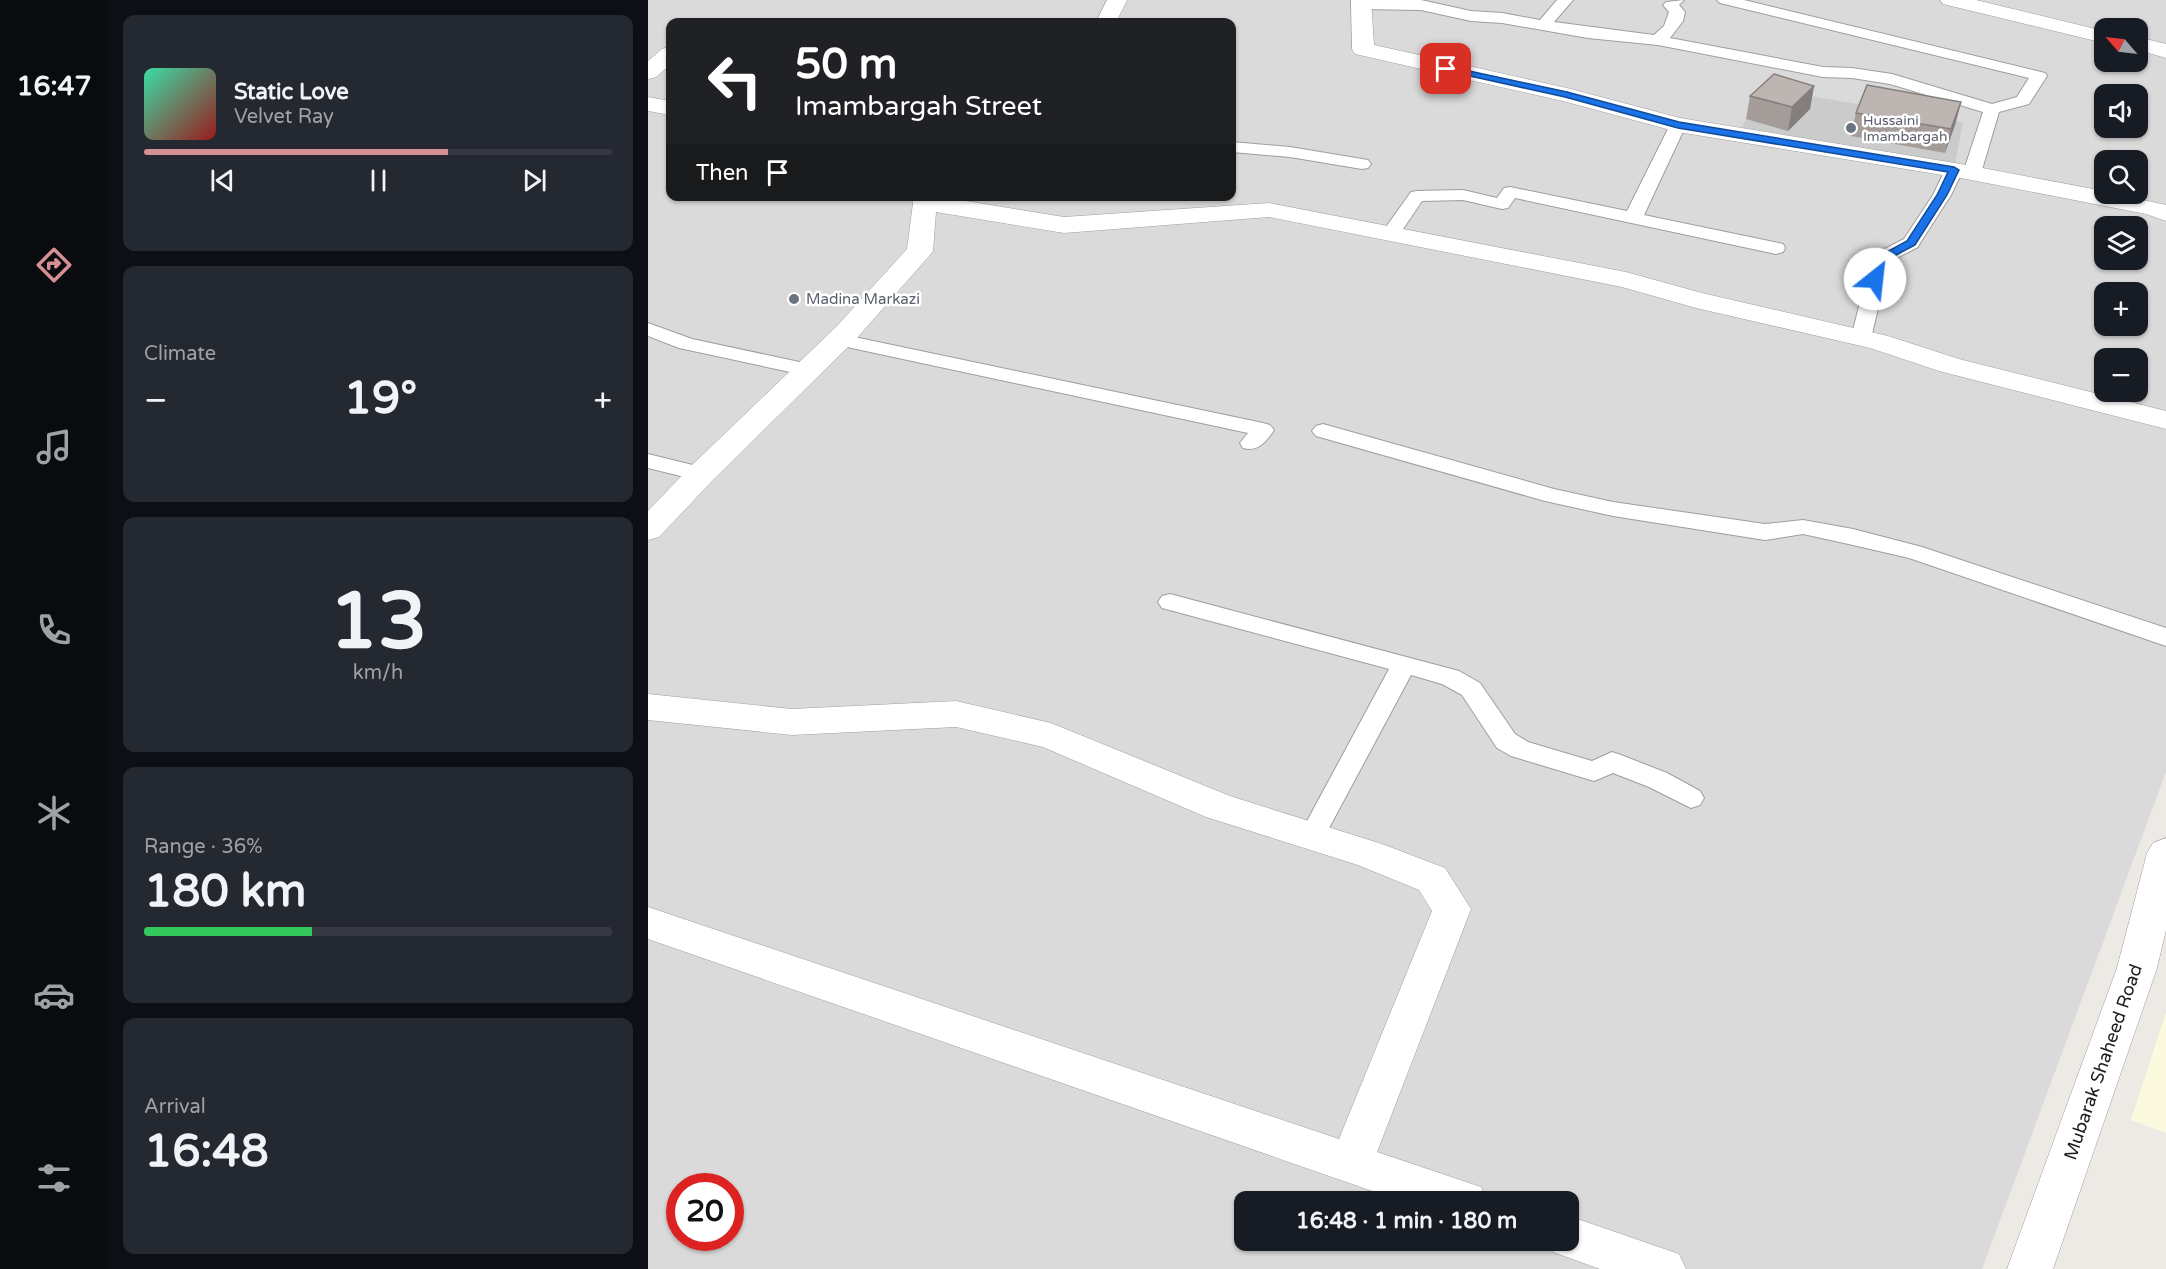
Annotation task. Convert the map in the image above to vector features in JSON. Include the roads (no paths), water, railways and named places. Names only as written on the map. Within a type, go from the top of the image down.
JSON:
[{"type":"street","points":[[1108,18],[1117,0]]},
{"type":"street","points":[[1950,0],[1981,3],[2094,34]]},
{"type":"street","points":[[1361,2],[1363,49],[1567,95],[1678,125],[1963,172],[2153,208],[2166,213]]},
{"type":"street","points":[[2148,46],[2166,51]]},
{"type":"street","points":[[648,72],[666,57]]},
{"type":"street","points":[[648,104],[666,107]]},
{"type":"street","points":[[648,530],[701,474],[840,340],[920,251],[924,201]]},
{"type":"street","points":[[930,201],[1064,225],[1269,210],[1626,280],[1696,300],[1861,338],[1949,365],[2166,420]]},
{"type":"street","points":[[648,708],[792,722],[956,714],[1051,736],[1219,807],[1369,854],[1432,879],[1452,909],[1351,1162]]},
{"type":"street","name":"Mubarak Shaheed Road","points":[[2030,1269],[2137,968],[2166,852]]},
{"type":"street","points":[[648,923],[1434,1191]]},
{"type":"street","points":[[1579,1240],[1663,1269]]},
{"type":"lane","points":[[1544,25],[1565,0]]},
{"type":"lane","points":[[1658,40],[1675,21],[1677,12],[1671,5],[1676,0]]},
{"type":"lane","points":[[1361,2],[1421,5],[1471,16],[1502,18],[1658,40],[1823,72],[1852,73],[1892,79],[1992,109],[2023,100],[2039,76],[1725,0]]},
{"type":"lane","points":[[1861,338],[1880,259],[1911,243],[1942,195],[1963,172],[1992,109]]},
{"type":"lane","points":[[1633,218],[1678,125]]},
{"type":"lane","points":[[1236,147],[1290,152],[1362,164]]},
{"type":"lane","points":[[1390,234],[1417,196],[1463,195],[1502,204],[1510,192],[1776,248]]},
{"type":"lane","points":[[648,329],[686,344],[809,370]]},
{"type":"lane","points":[[840,340],[1263,430],[1251,443]]},
{"type":"lane","points":[[1323,431],[1553,496],[1613,509],[1765,532],[1803,527],[1853,537],[1914,552],[2166,637]]},
{"type":"lane","points":[[648,461],[701,474]]},
{"type":"lane","points":[[1170,602],[1450,677],[1471,689],[1506,741],[1520,749],[1594,771],[1612,762],[1658,780],[1690,798]]},
{"type":"lane","points":[[1312,836],[1404,665]]},
{"type":"place","name":"Hussaini Imambargah","points":[[1851,128]]},
{"type":"place","name":"Madina Markazi","points":[[794,299]]}]
